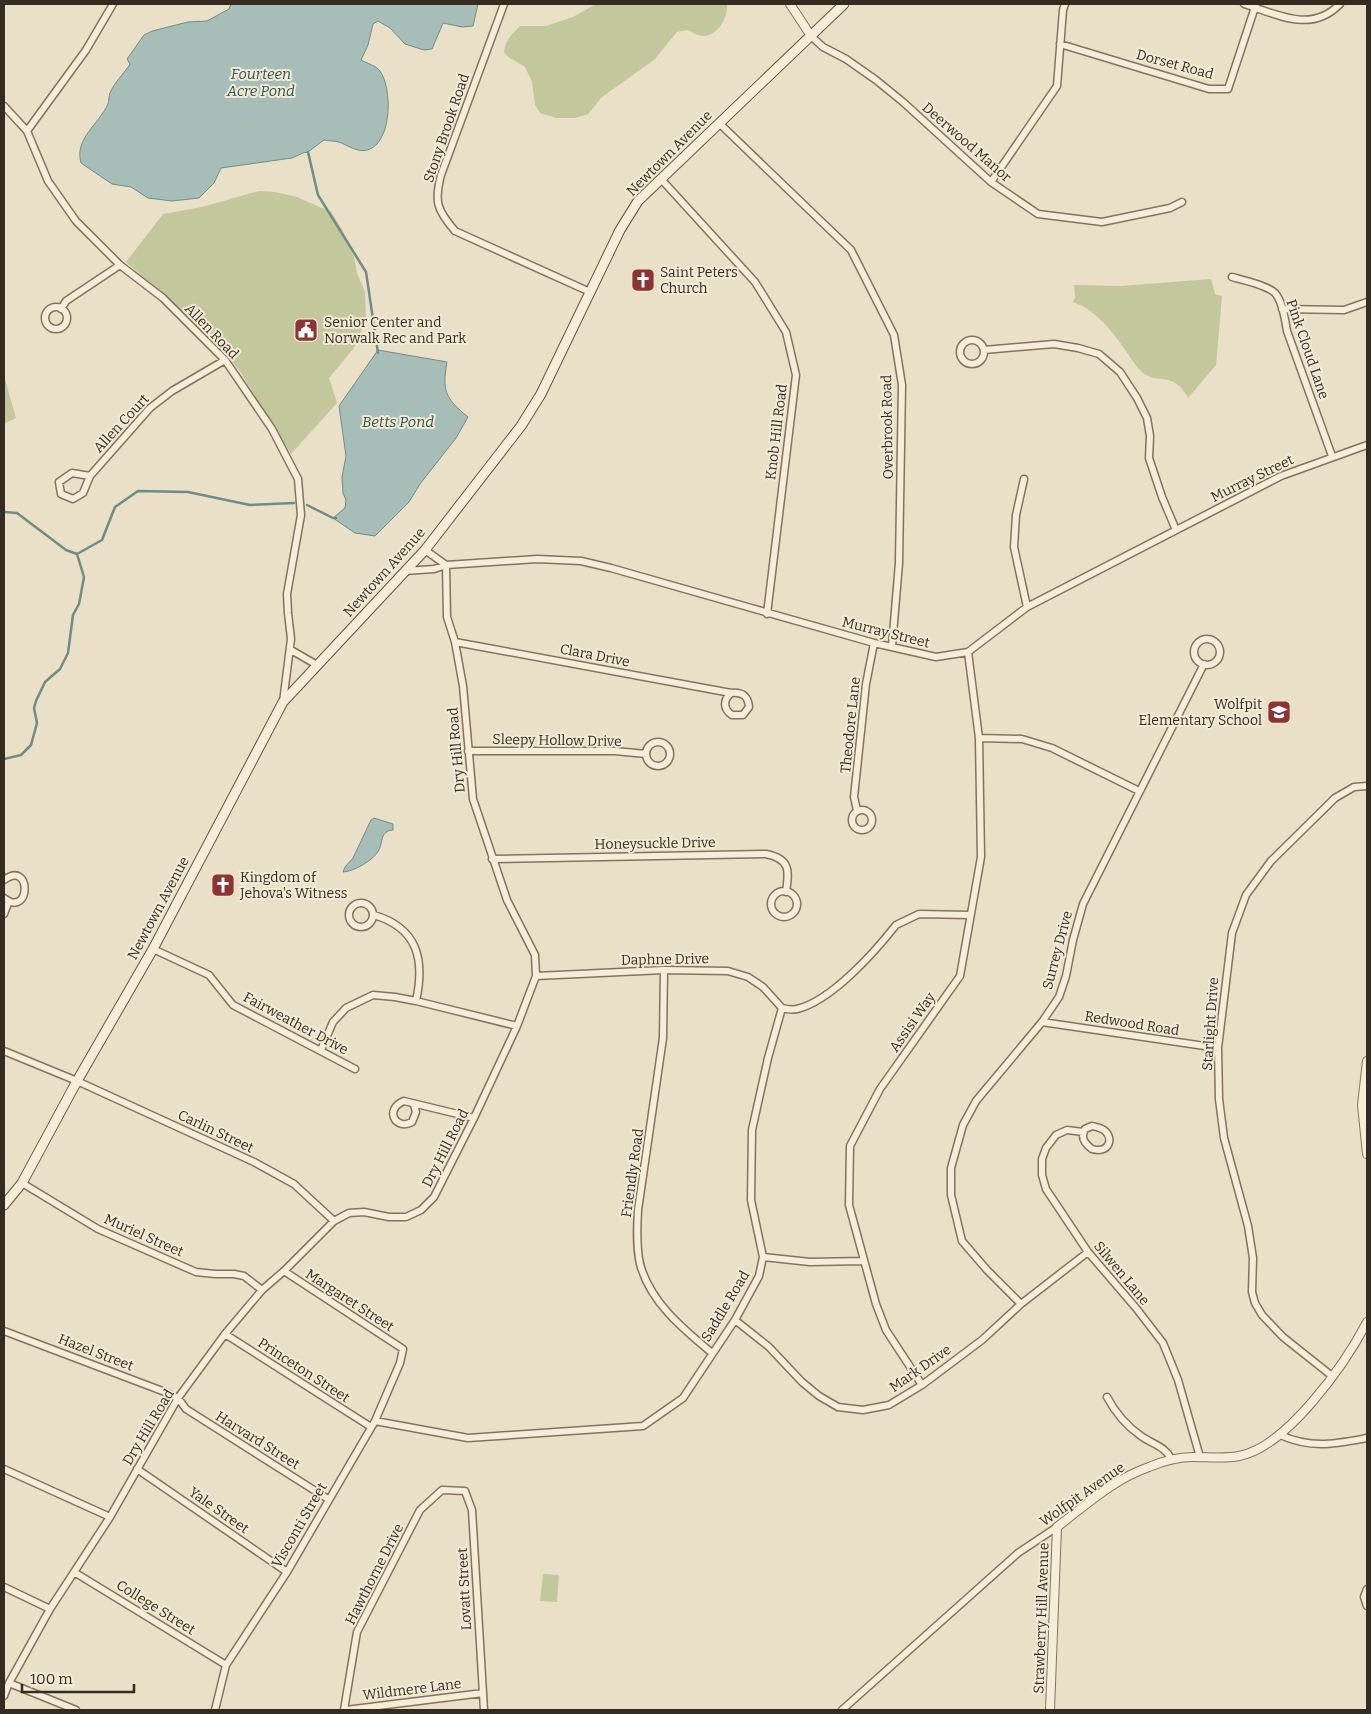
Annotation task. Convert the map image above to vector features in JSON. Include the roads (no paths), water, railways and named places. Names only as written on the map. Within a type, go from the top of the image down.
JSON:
[{"type":"main road","name":"Newtown Avenue","points":[[4,1205],[22,1183],[77,1081],[153,949],[282,702],[425,550],[521,426],[541,394],[630,211],[661,178],[844,4]]},
{"type":"street","points":[[27,131],[86,50],[112,4]]},
{"type":"street","name":"Stony Brook Road","points":[[504,4],[441,175],[437,192],[438,206],[443,217],[455,230],[590,292]]},
{"type":"street","points":[[790,4],[810,36]]},
{"type":"street","points":[[991,182],[1057,86],[1065,4]]},
{"type":"street","points":[[1244,4],[1255,5],[1293,20],[1307,21],[1329,14],[1340,4]]},
{"type":"street","name":"Dorset Road","points":[[1060,44],[1209,89],[1228,89],[1255,5]]},
{"type":"street","name":"Deerwood Manor","points":[[810,36],[823,47],[846,59],[876,80],[991,182],[1038,214],[1102,222],[1170,208],[1182,202]]},
{"type":"street","name":"Allen Road","points":[[4,106],[27,131],[48,181],[76,221],[120,265],[163,298],[225,360],[272,429],[298,480],[301,515],[288,594],[288,613],[292,639],[282,702]]},
{"type":"street","name":"Overbrook Road","points":[[719,123],[851,250],[894,335],[902,385],[899,563],[892,646]]},
{"type":"street","name":"Knob Hill Road","points":[[661,178],[755,282],[786,332],[796,376],[767,614]]},
{"type":"street","points":[[61,308],[66,302],[120,265]]},
{"type":"street","name":"Pink Cloud Lane","points":[[1232,277],[1258,284],[1275,293],[1332,456]]},
{"type":"street","points":[[1282,309],[1344,310],[1367,302]]},
{"type":"street","points":[[984,350],[1054,344],[1100,354],[1120,372],[1147,418],[1150,436],[1149,458],[1162,497],[1176,530]]},
{"type":"street","name":"Allen Court","points":[[90,476],[72,473],[59,482],[61,494],[73,499],[83,493],[90,476],[150,408],[172,391],[225,360]]},
{"type":"street","name":"Murray Street","points":[[405,570],[434,569],[446,565],[537,559],[581,561],[612,568],[767,614],[874,643],[936,656],[968,652],[1027,607],[1281,476],[1367,444]]},
{"type":"street","points":[[1024,478],[1016,515],[1014,547],[1027,607]]},
{"type":"street","points":[[425,550],[446,565]]},
{"type":"street","name":"Dry Hill Road","points":[[4,1696],[50,1608],[110,1517],[178,1398],[225,1334],[262,1290],[284,1271],[334,1221],[349,1213],[364,1212],[389,1217],[406,1217],[421,1210],[434,1197],[517,1026],[536,976],[536,955],[507,900],[473,799],[463,686],[455,642],[448,618],[446,565]]},
{"type":"street","name":"Surrey Drive","points":[[1209,639],[1216,644],[1219,652],[1216,660],[1212,663],[1204,664],[1196,659],[1194,651],[1200,640],[1209,639]]},
{"type":"street","name":"Clara Drive","points":[[455,642],[732,693]]},
{"type":"street","name":"Theodore Lane","points":[[857,810],[854,797],[866,684],[874,643]]},
{"type":"street","points":[[290,650],[317,665]]},
{"type":"street","name":"Assisi Way","points":[[922,1385],[886,1330],[863,1261],[849,1205],[850,1146],[880,1089],[960,976],[980,857],[979,738],[968,652]]},
{"type":"street","name":"Surrey Drive","points":[[1021,1304],[987,1270],[962,1241],[951,1195],[951,1168],[963,1125],[976,1101],[1042,1022],[1058,997],[1066,976],[1083,904],[1204,664]]},
{"type":"street","points":[[979,738],[1022,739],[1052,748],[1139,791]]},
{"type":"street","name":"Sleepy Hollow Drive","points":[[468,751],[615,751],[646,754]]},
{"type":"street","name":"Starlight Drive","points":[[1332,1376],[1283,1337],[1262,1315],[1255,1303],[1252,1292],[1253,1258],[1248,1226],[1224,1138],[1219,1099],[1218,1048],[1232,933],[1246,895],[1271,861],[1335,798],[1354,787],[1367,786]]},
{"type":"street","name":"Honeysuckle Drive","points":[[492,858],[766,854],[782,859],[788,867],[789,874],[786,892]]},
{"type":"street","points":[[4,880],[11,876],[16,876],[21,878],[25,885],[25,893],[21,899],[16,901],[6,899],[4,914]]},
{"type":"street","name":"Honeysuckle Drive","points":[[778,892],[786,892],[792,895],[796,902],[796,908],[793,914],[779,917],[773,913],[771,899],[778,892]]},
{"type":"street","points":[[374,915],[372,921],[367,926],[360,928],[354,926],[348,915],[354,905],[361,903],[368,905],[374,915],[392,921],[398,926],[413,944],[420,966],[420,983],[416,1001]]},
{"type":"street","points":[[782,1008],[795,1010],[814,1003],[832,991],[844,981],[896,925],[906,920],[919,914],[969,915]]},
{"type":"street","name":"Fairweather Drive","points":[[153,949],[209,975],[232,1005],[355,1069]]},
{"type":"street","name":"Daphne Drive","points":[[536,976],[664,970],[728,971],[748,977],[763,987],[782,1008]]},
{"type":"street","name":"Friendly Road","points":[[664,970],[663,1038],[638,1210],[637,1236],[640,1264],[648,1285],[662,1307],[683,1329],[712,1353]]},
{"type":"street","points":[[321,1050],[333,1022],[346,1008],[373,995],[416,1001],[517,1026]]},
{"type":"street","name":"Saddle Road","points":[[375,1421],[468,1438],[643,1426],[683,1398],[735,1320],[759,1276],[763,1257],[751,1200],[752,1130],[768,1058],[782,1008]]},
{"type":"street","name":"Redwood Road","points":[[1042,1022],[1218,1048]]},
{"type":"street","name":"Carlin Street","points":[[4,1051],[77,1081],[262,1166],[294,1184],[334,1221]]},
{"type":"street","points":[[1367,1061],[1362,1118],[1367,1154]]},
{"type":"street","points":[[414,1104],[474,1118]]},
{"type":"street","name":"Silwen Lane","points":[[1092,1126],[1104,1129],[1108,1137],[1106,1148],[1099,1151],[1092,1149],[1084,1140],[1083,1132],[1092,1126]]},
{"type":"street","name":"Silwen Lane","points":[[1083,1132],[1067,1130],[1056,1135],[1046,1148],[1042,1159],[1042,1175],[1046,1189],[1088,1252],[1163,1343],[1174,1368],[1200,1457]]},
{"type":"street","name":"Muriel Street","points":[[22,1183],[98,1229],[196,1272],[244,1276],[262,1290]]},
{"type":"street","name":"Mark Drive","points":[[735,1320],[769,1346],[802,1382],[819,1396],[838,1406],[863,1410],[889,1405],[922,1385],[982,1340],[1021,1304],[1088,1252]]},
{"type":"street","points":[[763,1257],[810,1262],[863,1261]]},
{"type":"street","name":"Margaret Street","points":[[284,1271],[403,1349]]},
{"type":"street","name":"Wolfpit Avenue","points":[[842,1710],[1018,1553],[1127,1476],[1150,1466],[1172,1460],[1200,1457],[1226,1458],[1246,1454],[1264,1446],[1280,1435],[1332,1376],[1353,1347],[1367,1322]]},
{"type":"street","name":"Hazel Street","points":[[4,1331],[178,1398]]},
{"type":"street","name":"Princeton Street","points":[[225,1334],[371,1427]]},
{"type":"street","name":"Visconti Street","points":[[215,1710],[226,1665],[287,1572],[375,1421],[400,1363],[403,1349]]},
{"type":"street","points":[[1107,1397],[1124,1420],[1141,1436],[1168,1451],[1172,1460]]},
{"type":"street","name":"Harvard Street","points":[[178,1398],[186,1409],[328,1499]]},
{"type":"street","points":[[1280,1435],[1296,1442],[1319,1445],[1367,1438]]},
{"type":"street","points":[[4,1469],[110,1517]]},
{"type":"street","name":"Yale Street","points":[[137,1469],[287,1572]]},
{"type":"street","name":"Lovatt Street","points":[[442,1490],[465,1491],[472,1510],[484,1710]]},
{"type":"street","name":"Hawthorne Drive","points":[[345,1710],[357,1632],[420,1510],[442,1490]]},
{"type":"street","name":"Strawberry Hill Avenue","points":[[1050,1710],[1057,1526]]},
{"type":"street","name":"College Street","points":[[74,1572],[226,1665]]},
{"type":"street","points":[[4,1587],[50,1608]]},
{"type":"street","points":[[1367,1589],[1364,1597],[1367,1606]]},
{"type":"street","points":[[9,1684],[76,1710]]},
{"type":"street","name":"Wildmere Lane","points":[[345,1710],[482,1693]]},
{"type":"water","name":"Fourteen Acre Pond","points":[[231,4],[478,4],[473,26],[462,27],[443,23],[432,49],[424,50],[405,44],[390,28],[378,21],[373,24],[368,45],[361,60],[379,69],[387,89],[388,111],[379,142],[368,150],[363,151],[339,142],[324,140],[308,152],[292,158],[221,168],[214,183],[199,198],[172,201],[148,198],[131,187],[112,184],[81,163],[81,146],[84,139],[104,111],[112,89],[130,64],[127,59],[144,35],[152,31],[188,22],[207,21],[229,9]]},
{"type":"water","name":"Betts Pond","points":[[378,350],[447,362],[445,387],[447,393],[454,404],[468,417],[456,438],[420,484],[409,502],[375,536],[355,533],[333,518],[345,508],[346,500],[343,493],[342,477],[346,456],[339,406]]},
{"type":"water","points":[[374,818],[393,824],[393,830],[386,832],[379,850],[373,858],[357,868],[343,872],[353,858],[371,820]]},
{"type":"waterway","points":[[308,152],[318,195],[366,272],[378,353]]},
{"type":"waterway","points":[[77,554],[102,540],[115,507],[138,491],[188,492],[250,505],[294,503]]},
{"type":"waterway","points":[[307,505],[336,518]]},
{"type":"waterway","points":[[4,512],[17,513],[66,550],[77,554]]},
{"type":"waterway","points":[[4,759],[21,755],[31,745],[37,723],[34,708],[36,701],[45,682],[60,669],[68,653],[73,615],[79,604],[84,577],[77,554]]},
{"type":"place","name":"Saint Peters Church","points":[[643,280]]},
{"type":"place","name":"Senior Center and Norwalk Rec and Park","points":[[306,330]]},
{"type":"place","name":"Wolfpit Elementary School","points":[[1279,712]]},
{"type":"place","name":"Kingdom of Jehova's Witness","points":[[223,885]]}]
